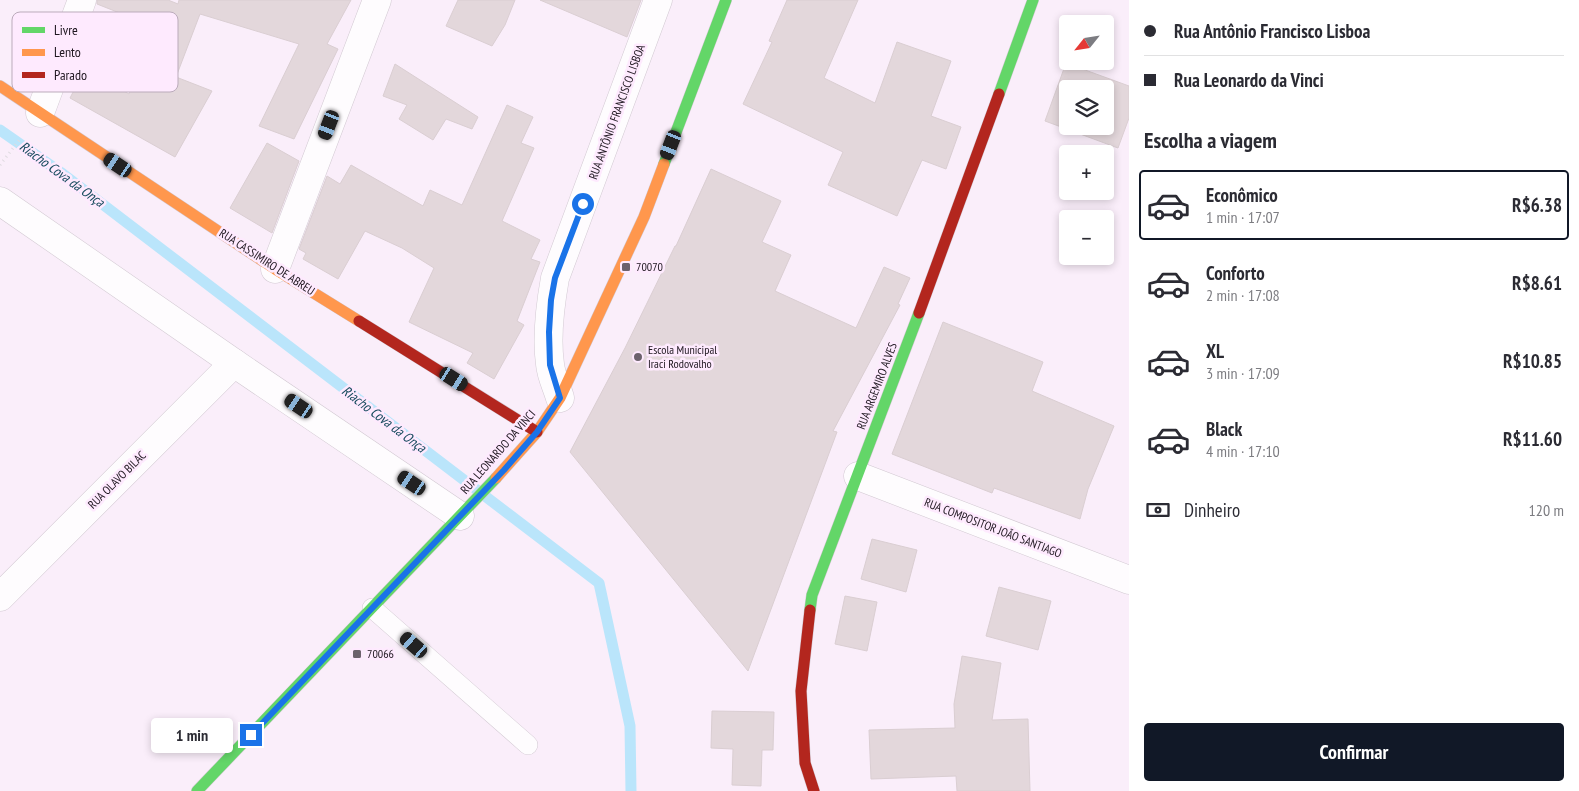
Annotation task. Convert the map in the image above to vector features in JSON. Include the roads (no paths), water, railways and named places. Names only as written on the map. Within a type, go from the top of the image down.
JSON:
[{"type":"street","points":[[78,12],[82,0]]},
{"type":"street","points":[[275,269],[377,0]]},
{"type":"street","name":"RUA ANTÔNIO FRANCISCO LISBOA","points":[[560,398],[550,365],[549,332],[551,300],[555,278],[658,0]]},
{"type":"street","name":"RUA LEONARDO DA VINCI","points":[[197,791],[504,470],[537,432],[560,398],[644,217],[726,0]]},
{"type":"street","name":"RUA ARGEMIRO ALVES","points":[[814,791],[804,764],[801,691],[812,595],[934,272],[1033,0]]},
{"type":"street","name":"RUA CASSIMIRO DE ABREU","points":[[0,86],[275,269],[537,432]]},
{"type":"street","points":[[40,113],[48,92]]},
{"type":"street","points":[[0,201],[234,363],[468,507]]},
{"type":"street","name":"RUA OLAVO BILAC","points":[[0,597],[234,363]]},
{"type":"street","name":"RUA COMPOSITOR JOÃO SANTIAGO","points":[[858,476],[1129,580]]},
{"type":"lane","points":[[372,608],[528,745]]},
{"type":"waterway","name":"Riacho Cova da Onça","points":[[0,130],[63,174],[599,583],[630,726],[631,791]]},
{"type":"place","name":"70070","points":[[626,267]]},
{"type":"place","name":"Escola Municipal Iraci Rodovalho","points":[[638,357]]},
{"type":"place","name":"70066","points":[[357,654]]}]
